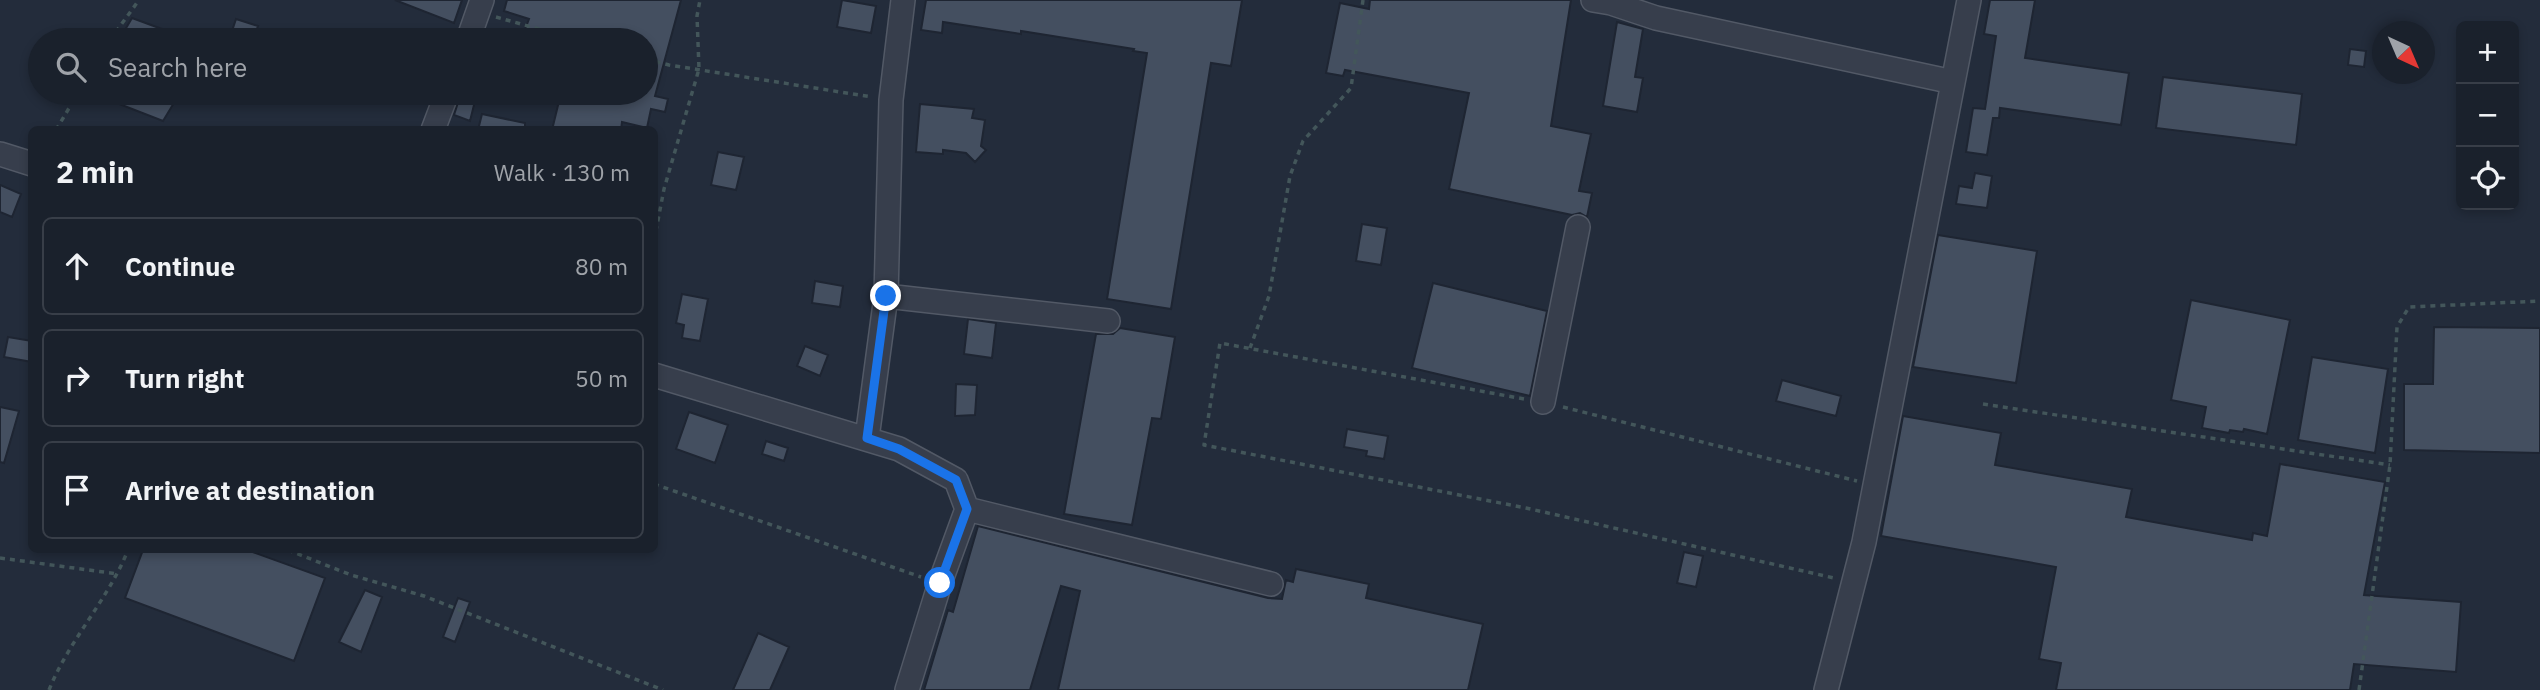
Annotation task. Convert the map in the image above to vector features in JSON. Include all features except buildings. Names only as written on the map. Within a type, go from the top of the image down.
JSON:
[{"type":"street","points":[[867,438],[886,296],[891,100],[903,0]]},
{"type":"street","points":[[1826,690],[1866,530],[1969,0]]},
{"type":"street","points":[[1604,1],[1657,18],[1953,82]]},
{"type":"street","points":[[472,28],[480,6]]},
{"type":"street","points":[[435,126],[442,105]]},
{"type":"street","points":[[0,154],[28,163]]},
{"type":"street","points":[[1543,402],[1578,227]]},
{"type":"street","points":[[886,296],[1108,321]]},
{"type":"street","points":[[658,376],[899,449],[956,480],[967,509],[940,583],[908,690]]},
{"type":"street","points":[[967,509],[1271,584]]},
{"type":"path","points":[[119,28],[139,0]]},
{"type":"path","points":[[658,220],[664,189],[699,69],[696,16],[700,0]]},
{"type":"path","points":[[1250,348],[1269,296],[1290,176],[1303,141],[1351,88],[1363,0]]},
{"type":"path","points":[[480,6],[543,28]]},
{"type":"path","points":[[658,62],[891,100]]},
{"type":"path","points":[[58,126],[71,105]]},
{"type":"path","points":[[2360,690],[2390,465],[2397,327],[2409,307],[2540,301]]},
{"type":"path","points":[[1220,343],[1204,445],[1526,508],[1853,583]]},
{"type":"path","points":[[1983,404],[2390,465]]},
{"type":"path","points":[[658,485],[940,583]]},
{"type":"path","points":[[49,690],[61,661],[118,574],[127,553]]},
{"type":"path","points":[[296,553],[351,575],[424,596],[663,690]]},
{"type":"path","points":[[0,558],[118,574]]},
{"type":"route","points":[[886,296],[867,438],[899,449],[956,480],[967,509],[940,583]]}]
